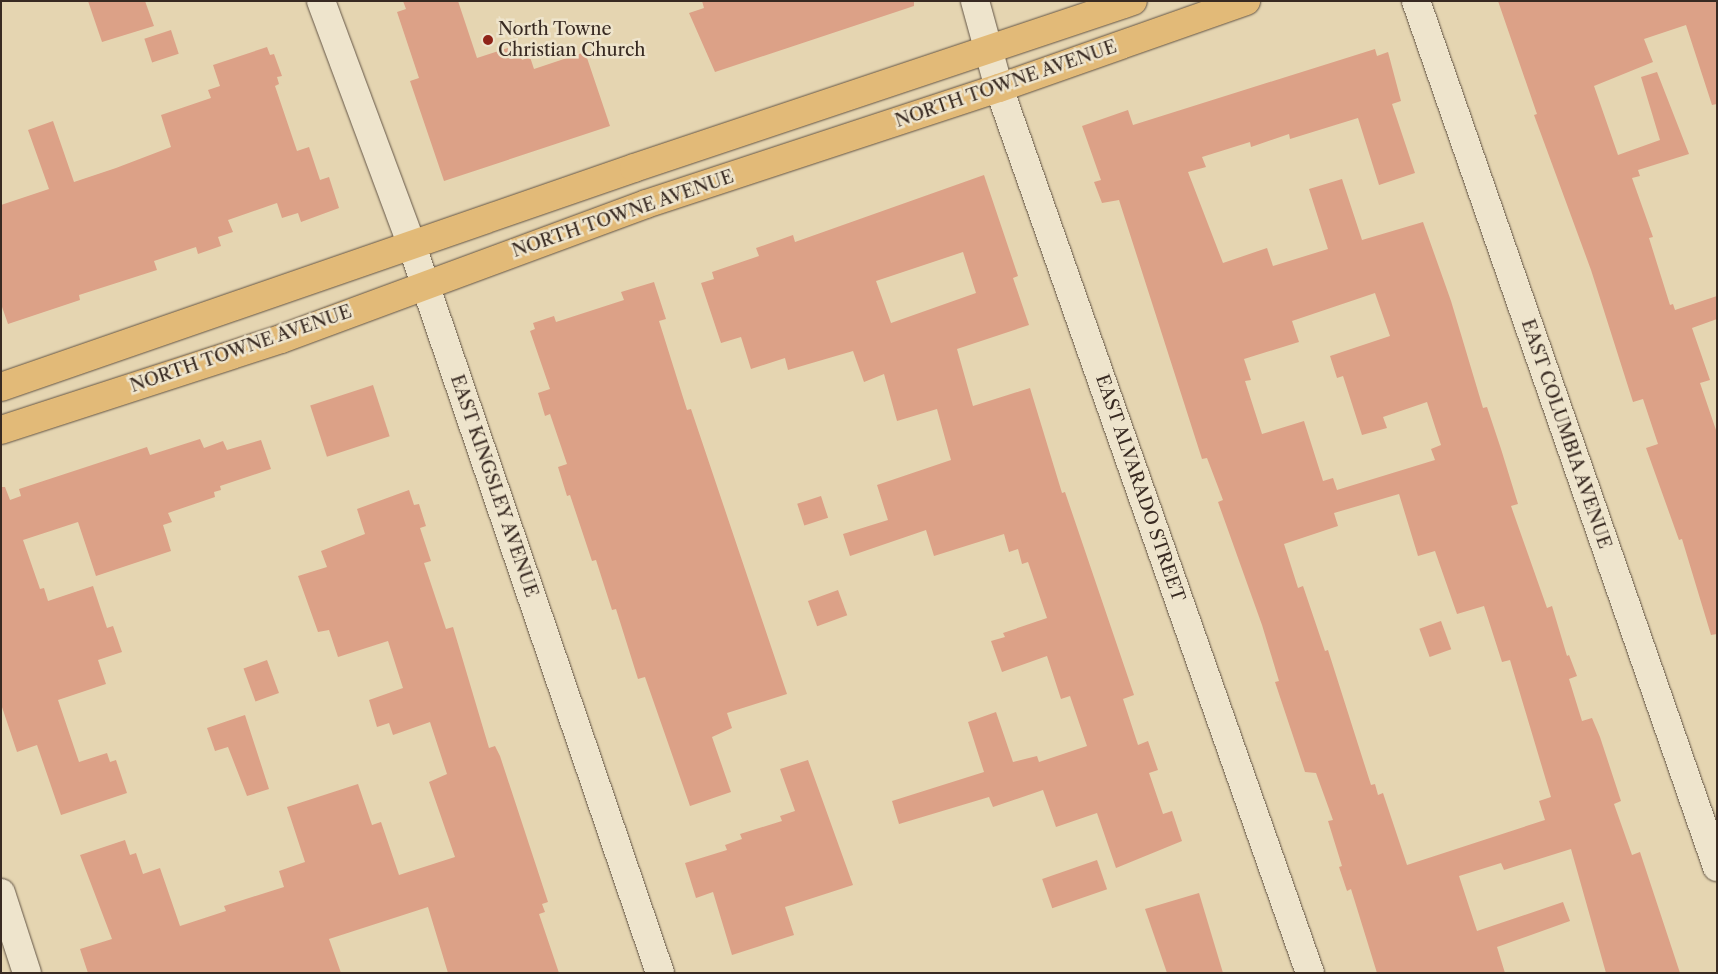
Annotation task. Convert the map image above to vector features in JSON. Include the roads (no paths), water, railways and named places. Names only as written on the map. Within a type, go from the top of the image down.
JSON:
[{"type":"main road","name":"NORTH TOWNE AVENUE","points":[[1,387],[634,168],[989,51],[1133,1]]},
{"type":"main road","name":"NORTH TOWNE AVENUE","points":[[1,430],[281,339],[425,284],[646,204],[999,88],[1246,1]]},
{"type":"street","name":"EAST KINGSLEY AVENUE","points":[[321,1],[412,246],[660,973]]},
{"type":"street","name":"EAST ALVARADO STREET","points":[[975,1],[999,88],[1310,973]]},
{"type":"street","name":"EAST COLUMBIA AVENUE","points":[[1416,1],[1717,867]]},
{"type":"street","points":[[1,893],[27,973]]},
{"type":"place","name":"North Towne Christian Church","points":[[488,40]]}]
